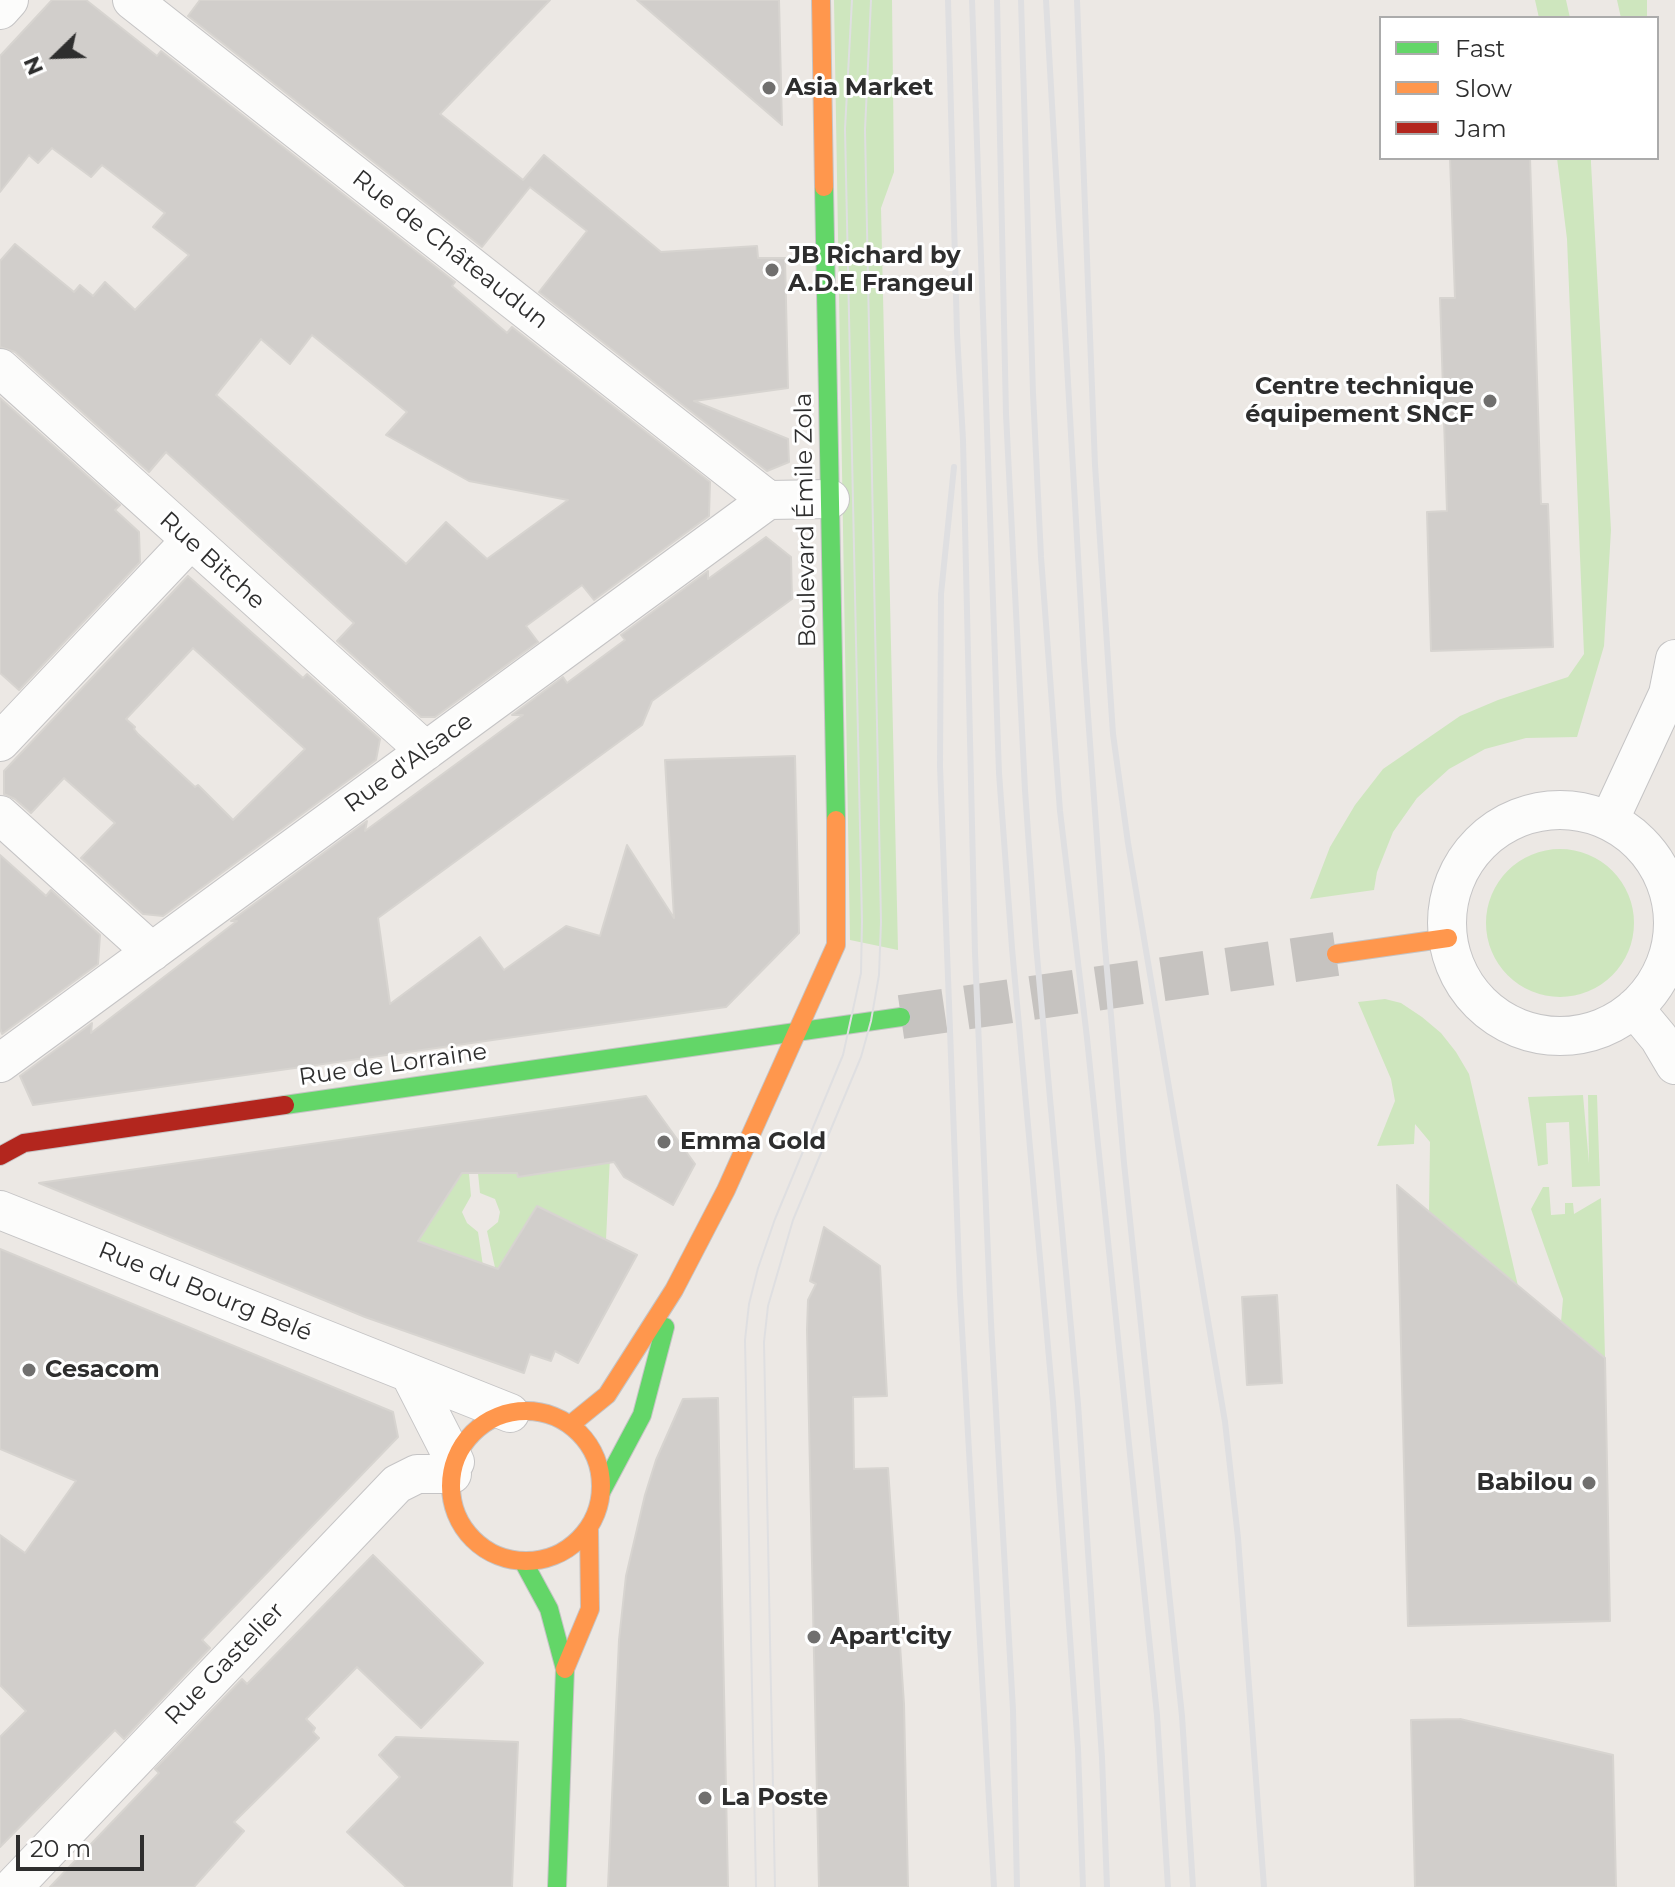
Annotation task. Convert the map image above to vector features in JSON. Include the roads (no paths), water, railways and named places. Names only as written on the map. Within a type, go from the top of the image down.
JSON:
[{"type":"main road","name":"Boulevard Émile Zola","points":[[674,1290],[726,1190],[836,945],[821,0]]},
{"type":"main road","points":[[1336,954],[1448,938]]},
{"type":"main road","name":"Rue de Lorraine","points":[[0,1156],[24,1143],[901,1017]]},
{"type":"main road","points":[[570,1425],[607,1395],[674,1290]]},
{"type":"main road","points":[[601,1492],[642,1415],[674,1290]]},
{"type":"main road","points":[[510,1413],[547,1414],[570,1425],[580,1433],[594,1455],[602,1479],[595,1517],[589,1528],[561,1553],[536,1561],[498,1556],[477,1543],[456,1512],[454,1468],[468,1439],[476,1430],[510,1413]]},
{"type":"main road","points":[[565,1669],[590,1609],[589,1528]]},
{"type":"main road","points":[[523,1561],[549,1609],[565,1669],[557,1887]]},
{"type":"street","points":[[0,10],[9,0]]},
{"type":"street","name":"Rue de Châteaudun","points":[[132,0],[768,500]]},
{"type":"street","name":"Rue Bitche","points":[[0,368],[426,751]]},
{"type":"street","points":[[768,500],[830,499]]},
{"type":"street","name":"Rue d'Alsace","points":[[0,1063],[768,500]]},
{"type":"street","points":[[0,742],[190,541]]},
{"type":"street","points":[[1609,821],[1668,694],[1675,659]]},
{"type":"street","points":[[1547,810],[1575,810],[1609,821],[1631,835],[1650,853],[1673,905],[1672,937],[1665,965],[1646,997],[1620,1019],[1581,1034],[1539,1034],[1516,1026],[1487,1008],[1472,993],[1455,964],[1448,938],[1448,910],[1455,882],[1471,853],[1491,833],[1518,818],[1547,810]]},
{"type":"street","points":[[0,815],[152,952]]},
{"type":"street","points":[[1634,1008],[1659,1038],[1675,1065]]},
{"type":"street","name":"Rue du Bourg Belé","points":[[0,1210],[510,1413]]},
{"type":"street","points":[[410,1374],[454,1468]]},
{"type":"street","name":"Rue Gastelier","points":[[13,1887],[397,1484],[417,1474],[454,1468]]},
{"type":"tunnel","points":[[901,1017],[1336,954]]},
{"type":"tram line","points":[[756,1887],[745,1340],[749,1304],[775,1219],[843,1055],[861,973],[845,129],[852,0]]},
{"type":"tram line","points":[[775,1887],[764,1342],[768,1306],[793,1220],[861,1057],[879,975],[881,922],[865,130],[871,0]]},
{"type":"railway","points":[[948,0],[963,440],[975,953],[991,1323],[1013,1710],[1017,1887]]},
{"type":"railway","points":[[972,0],[999,773],[1053,1402],[1078,1749],[1083,1887]]},
{"type":"railway","points":[[997,0],[1006,414],[1025,790],[1078,1404],[1102,1758],[1107,1887]]},
{"type":"railway","points":[[1021,0],[1033,393],[1041,557],[1060,811],[1087,1038],[1157,1715],[1168,1887]]},
{"type":"railway","points":[[1046,0],[1084,660],[1104,936],[1124,1163],[1182,1716],[1193,1887]]},
{"type":"railway","points":[[1077,0],[1095,465],[1113,734],[1128,843],[1225,1422],[1238,1538],[1264,1887]]},
{"type":"railway","points":[[954,467],[941,594],[940,766],[960,1294],[994,1887]]},
{"type":"place","name":"Asia Market","points":[[769,88]]},
{"type":"place","name":"JB Richard by A.D.E Frangeul","points":[[772,270]]},
{"type":"place","name":"Centre technique équipement SNCF","points":[[1490,401]]},
{"type":"place","name":"Emma Gold","points":[[664,1142]]},
{"type":"place","name":"Cesacom","points":[[29,1370]]},
{"type":"place","name":"Babilou","points":[[1589,1483]]},
{"type":"place","name":"Apart'city","points":[[814,1637]]},
{"type":"place","name":"La Poste","points":[[705,1798]]}]
